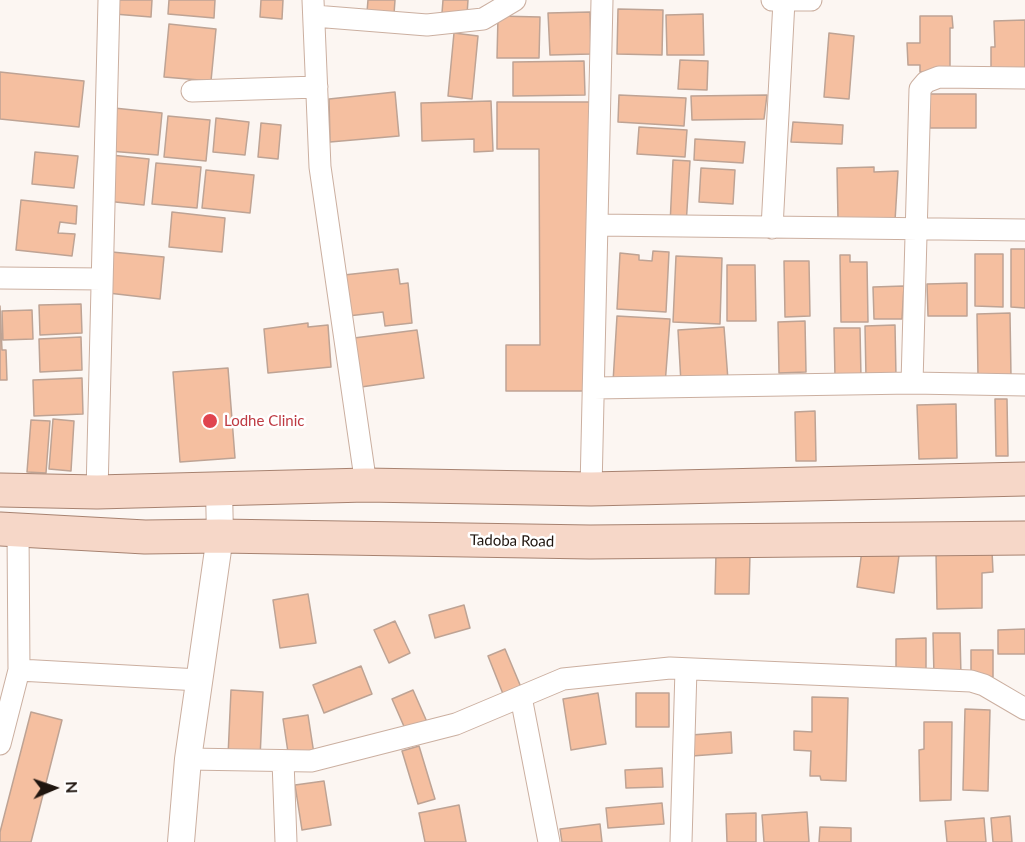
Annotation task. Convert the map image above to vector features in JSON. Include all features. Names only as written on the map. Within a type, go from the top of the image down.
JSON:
[{"type":"main road","points":[[0,490],[97,492],[366,485],[591,489],[1025,479]]},
{"type":"main road","name":"Tadoba Road","points":[[9,530],[146,537],[220,536],[590,542],[1025,538]]},
{"type":"street","points":[[97,492],[109,0]]},
{"type":"street","points":[[366,485],[320,166],[313,8],[439,24],[483,20],[515,0]]},
{"type":"street","points":[[591,489],[602,0]]},
{"type":"street","points":[[772,228],[777,0],[811,0]]},
{"type":"street","points":[[912,383],[920,89],[926,82],[939,77],[1025,78]]},
{"type":"street","points":[[192,91],[317,87]]},
{"type":"street","points":[[597,225],[915,231],[1025,230]]},
{"type":"street","points":[[0,279],[102,279]]},
{"type":"street","points":[[594,388],[912,383],[1025,385]]},
{"type":"street","points":[[181,842],[188,759],[220,536],[219,489]]},
{"type":"street","points":[[0,744],[19,670],[9,530]]},
{"type":"street","points":[[188,759],[311,761],[456,724],[562,679],[686,669],[971,681],[984,685],[1025,709]]},
{"type":"street","points":[[681,842],[686,669]]},
{"type":"street","points":[[19,670],[199,680]]},
{"type":"street","points":[[521,697],[549,842]]},
{"type":"street","points":[[283,761],[286,842]]},
{"type":"building","points":[[115,0],[152,0],[151,17],[114,14]]},
{"type":"building","points":[[169,0],[215,0],[214,18],[168,14]]},
{"type":"building","points":[[261,0],[283,0],[282,19],[260,17]]},
{"type":"building","points":[[368,0],[395,0],[394,14],[367,12]]},
{"type":"building","points":[[443,0],[468,0],[467,15],[442,13]]},
{"type":"building","points":[[618,9],[663,10],[662,55],[617,54]]},
{"type":"building","points":[[590,12],[591,54],[550,55],[548,13]]},
{"type":"building","points":[[703,14],[704,55],[667,55],[666,15]]},
{"type":"building","points":[[498,16],[540,17],[539,58],[497,58]]},
{"type":"building","points":[[920,16],[952,16],[950,71],[920,72],[920,65],[908,65],[907,43],[920,43]]},
{"type":"building","points":[[1025,20],[1025,70],[991,71],[991,47],[995,47],[994,21]]},
{"type":"building","points":[[169,24],[216,29],[211,81],[164,77]]},
{"type":"building","points":[[454,33],[478,36],[472,99],[448,96]]},
{"type":"building","points":[[829,33],[854,36],[849,99],[824,97]]},
{"type":"building","points":[[680,60],[708,61],[707,90],[678,89]]},
{"type":"building","points":[[584,61],[585,95],[513,96],[513,62]]},
{"type":"building","points":[[0,72],[84,81],[79,127],[0,119]]},
{"type":"building","points":[[395,92],[399,136],[330,142],[329,99]]},
{"type":"building","points":[[930,94],[976,94],[976,128],[930,128]]},
{"type":"building","points":[[619,95],[686,98],[684,126],[618,122]]},
{"type":"building","points":[[767,95],[764,119],[692,120],[691,96]]},
{"type":"building","points":[[491,101],[493,151],[474,152],[474,139],[422,141],[421,103]]},
{"type":"building","points":[[497,102],[590,102],[590,391],[506,391],[506,345],[540,345],[539,149],[497,149]]},
{"type":"building","points":[[114,108],[162,113],[158,155],[109,151]]},
{"type":"building","points":[[168,116],[210,120],[206,161],[164,157]]},
{"type":"building","points":[[216,118],[249,122],[245,155],[213,152]]},
{"type":"building","points":[[793,122],[843,125],[842,144],[791,142]]},
{"type":"building","points":[[261,123],[281,125],[278,159],[258,157]]},
{"type":"building","points":[[639,127],[687,130],[685,157],[637,154]]},
{"type":"building","points":[[695,139],[745,142],[743,163],[694,160]]},
{"type":"building","points":[[35,152],[78,156],[74,188],[32,184]]},
{"type":"building","points":[[111,155],[149,159],[144,205],[106,201]]},
{"type":"building","points":[[673,160],[690,161],[686,226],[670,225]]},
{"type":"building","points":[[156,163],[201,167],[197,208],[152,204]]},
{"type":"building","points":[[874,167],[874,172],[898,171],[895,221],[838,219],[837,168]]},
{"type":"building","points":[[701,168],[735,170],[733,204],[699,202]]},
{"type":"building","points":[[206,170],[254,175],[250,213],[202,208]]},
{"type":"building","points":[[21,200],[77,206],[76,224],[60,222],[58,233],[75,234],[72,256],[16,250]]},
{"type":"building","points":[[172,212],[225,218],[222,252],[169,247]]},
{"type":"building","points":[[1011,249],[1025,249],[1025,308],[1011,307]]},
{"type":"building","points":[[653,251],[669,252],[666,312],[617,309],[620,253],[639,255],[639,260],[652,261]]},
{"type":"building","points":[[112,252],[164,257],[160,299],[108,293]]},
{"type":"building","points":[[975,254],[1003,254],[1003,307],[975,306]]},
{"type":"building","points":[[840,255],[850,255],[850,262],[867,262],[868,322],[841,322]]},
{"type":"building","points":[[676,256],[722,258],[720,324],[673,322]]},
{"type":"building","points":[[784,261],[809,261],[810,316],[785,317]]},
{"type":"building","points":[[727,265],[755,265],[756,321],[727,321]]},
{"type":"building","points":[[398,269],[400,284],[408,283],[412,323],[385,326],[383,312],[348,316],[344,275]]},
{"type":"building","points":[[967,283],[967,316],[928,316],[927,284]]},
{"type":"building","points":[[904,286],[902,319],[874,319],[873,287]]},
{"type":"building","points":[[81,304],[82,333],[40,335],[39,305]]},
{"type":"building","points":[[0,306],[2,350],[6,350],[7,380],[0,380]]},
{"type":"building","points":[[32,310],[33,339],[3,340],[2,311]]},
{"type":"building","points":[[1010,313],[1011,377],[978,377],[977,314]]},
{"type":"building","points":[[617,316],[670,319],[665,385],[613,382]]},
{"type":"building","points":[[805,321],[806,372],[779,373],[778,322]]},
{"type":"building","points":[[308,323],[308,327],[328,325],[331,367],[268,373],[264,329]]},
{"type":"building","points":[[895,325],[896,377],[866,378],[865,326]]},
{"type":"building","points":[[724,327],[728,380],[681,383],[678,330]]},
{"type":"building","points":[[834,328],[860,328],[861,378],[835,378]]},
{"type":"building","points":[[417,330],[424,378],[361,387],[354,338]]},
{"type":"building","points":[[81,337],[82,370],[40,372],[39,339]]},
{"type":"building","points":[[228,368],[235,458],[180,462],[173,372]]},
{"type":"building","points":[[82,378],[83,414],[34,416],[33,380]]},
{"type":"building","points":[[995,399],[1007,399],[1008,456],[996,456]]},
{"type":"building","points":[[956,404],[957,458],[919,459],[917,405]]},
{"type":"building","points":[[815,411],[816,461],[796,461],[795,412]]},
{"type":"building","points":[[53,419],[74,421],[71,471],[49,469]]},
{"type":"building","points":[[31,420],[50,421],[46,473],[27,472]]},
{"type":"building","points":[[863,543],[900,548],[894,593],[857,587]]},
{"type":"building","points":[[992,551],[993,572],[982,573],[982,608],[937,609],[936,552]]},
{"type":"building","points":[[716,553],[750,554],[749,594],[715,594]]},
{"type":"building","points":[[308,594],[316,643],[280,648],[273,600]]},
{"type":"building","points":[[464,605],[470,628],[435,638],[429,615]]},
{"type":"building","points":[[395,621],[410,653],[389,663],[374,630]]},
{"type":"building","points":[[1025,629],[1025,654],[998,654],[998,630]]},
{"type":"building","points":[[933,633],[960,633],[961,677],[934,677]]},
{"type":"building","points":[[926,638],[926,672],[896,673],[896,639]]},
{"type":"building","points":[[505,649],[523,692],[505,699],[488,656]]},
{"type":"building","points":[[971,650],[993,650],[993,677],[971,677]]},
{"type":"building","points":[[361,666],[372,694],[324,713],[313,685]]},
{"type":"building","points":[[231,690],[263,692],[260,758],[228,756]]},
{"type":"building","points":[[413,690],[427,722],[406,731],[392,699]]},
{"type":"building","points":[[598,693],[606,744],[571,750],[563,699]]},
{"type":"building","points":[[636,693],[669,693],[669,727],[636,727]]},
{"type":"building","points":[[812,697],[848,698],[846,781],[821,780],[820,776],[810,776],[811,751],[794,750],[794,731],[812,732]]},
{"type":"building","points":[[965,709],[990,710],[988,791],[963,790]]},
{"type":"building","points":[[31,712],[62,720],[31,842],[0,842],[0,832]]},
{"type":"building","points":[[308,715],[314,754],[289,759],[283,719]]},
{"type":"building","points":[[924,722],[952,722],[951,800],[920,801],[919,750],[924,749]]},
{"type":"building","points":[[731,732],[732,753],[692,756],[691,735]]},
{"type":"building","points":[[419,746],[435,799],[418,804],[402,751]]},
{"type":"building","points":[[662,768],[663,787],[626,788],[625,770]]},
{"type":"building","points":[[324,781],[331,825],[302,830],[295,785]]},
{"type":"building","points":[[662,803],[664,824],[608,828],[606,808]]},
{"type":"building","points":[[459,805],[466,842],[425,842],[419,813]]},
{"type":"building","points":[[807,812],[809,842],[764,842],[762,815]]},
{"type":"building","points":[[756,813],[756,842],[727,842],[726,814]]},
{"type":"building","points":[[1010,816],[1012,842],[993,842],[991,818]]},
{"type":"building","points":[[984,818],[986,842],[947,842],[945,821]]},
{"type":"building","points":[[600,824],[602,842],[562,842],[560,829]]},
{"type":"building","points":[[820,827],[851,828],[851,842],[819,842]]},
{"type":"place","name":"Lodhe Clinic","points":[[210,421]]}]
